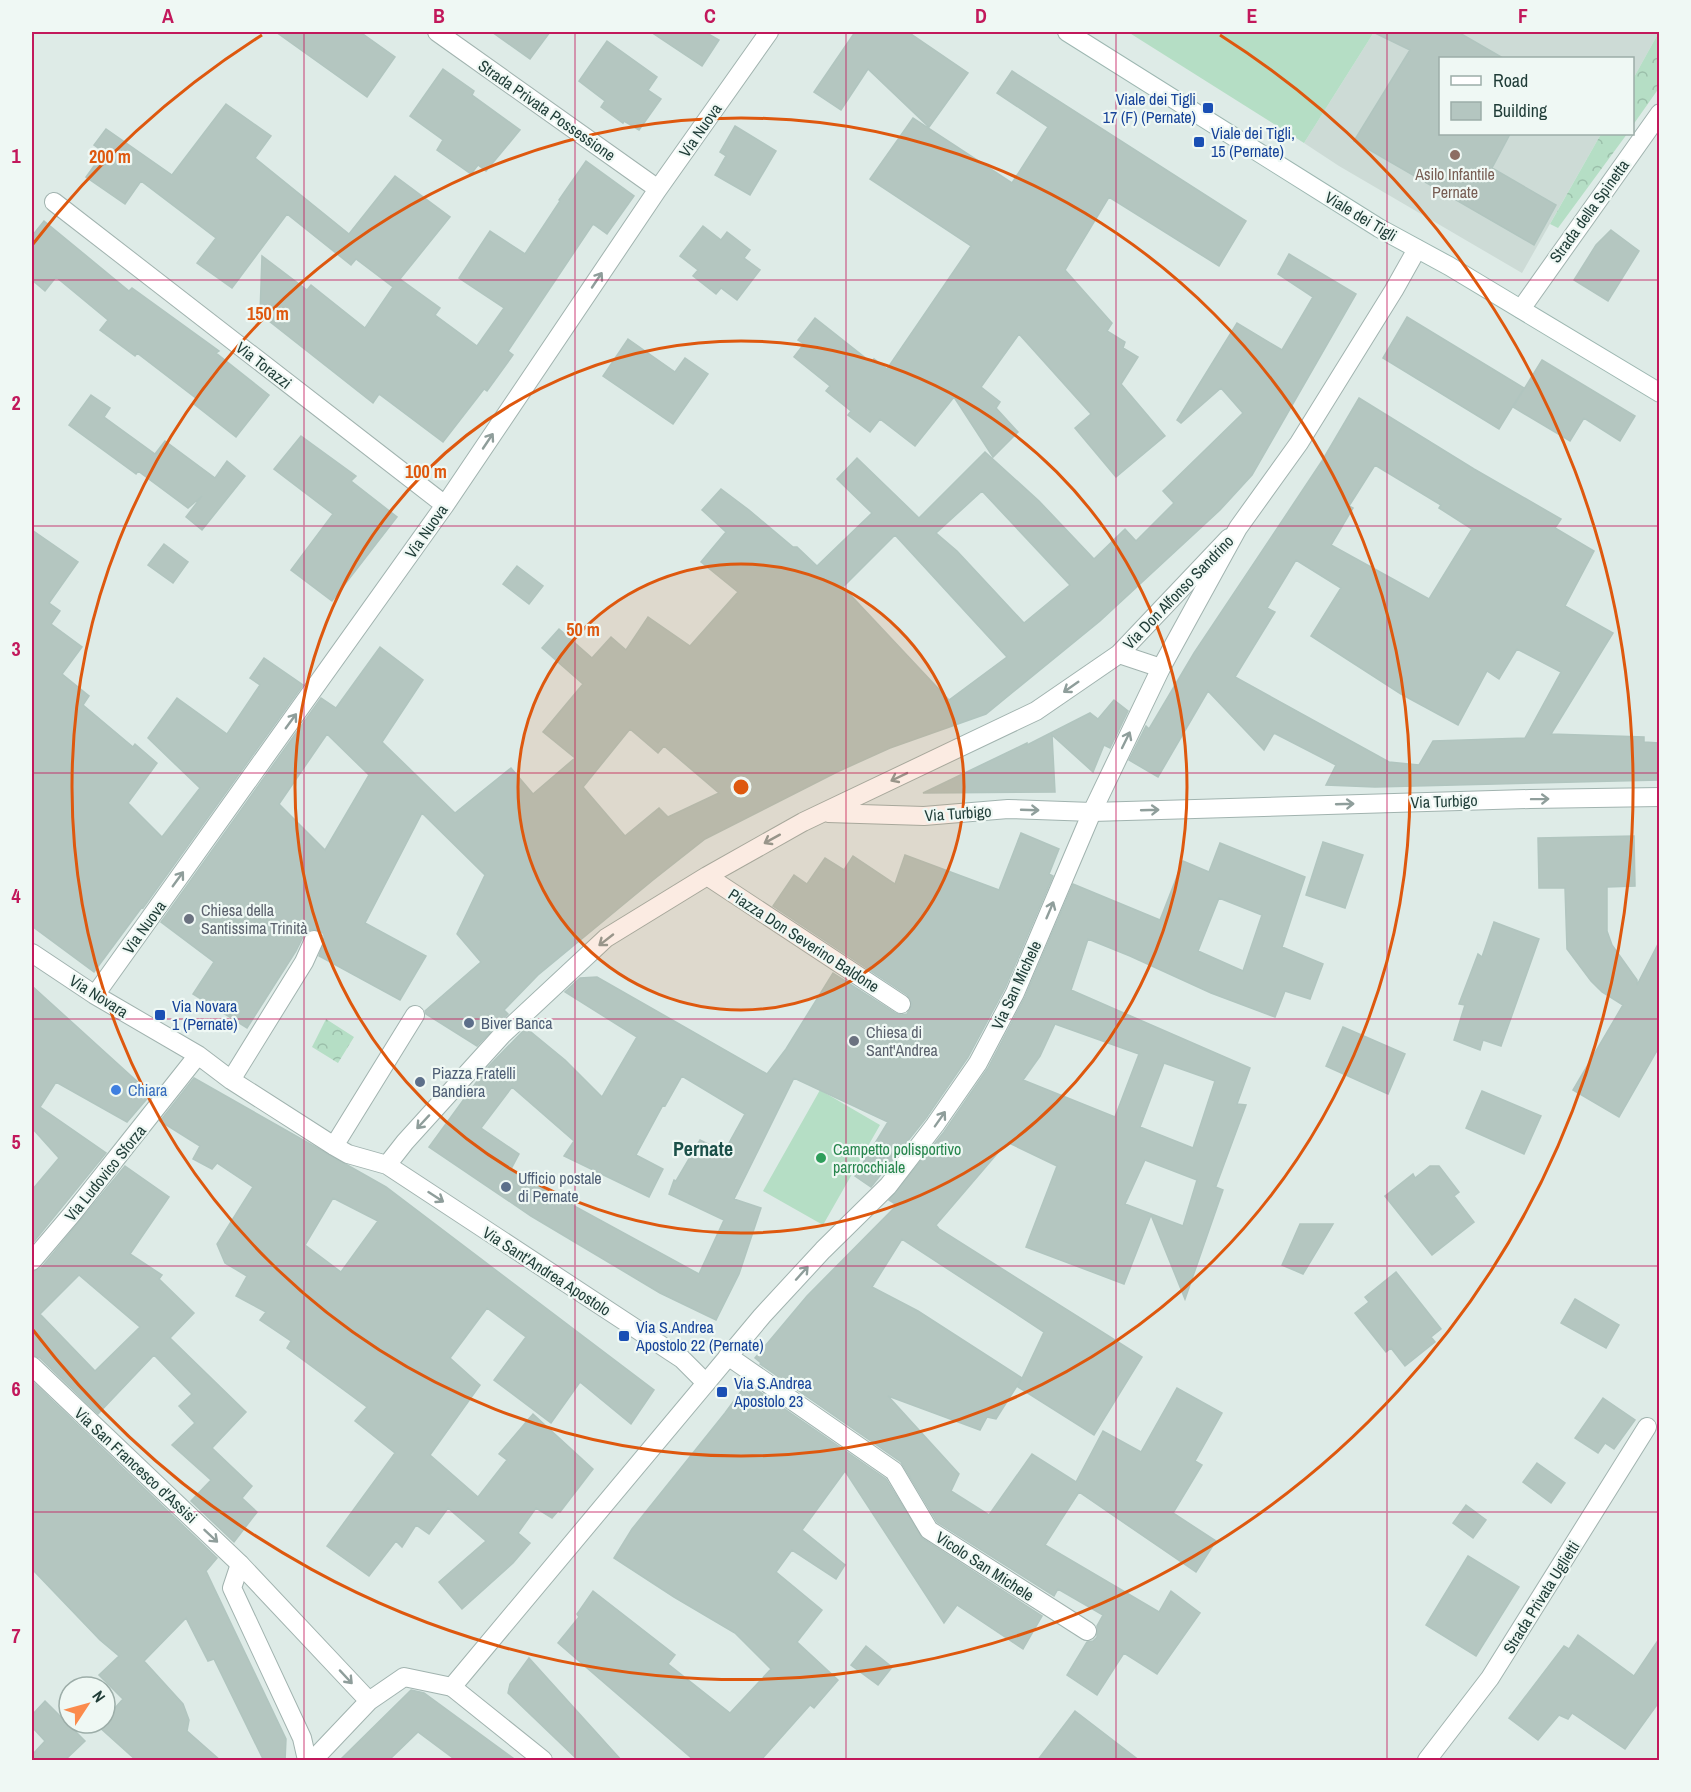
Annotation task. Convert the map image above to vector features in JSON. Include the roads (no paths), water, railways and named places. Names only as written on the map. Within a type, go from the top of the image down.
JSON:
[{"type":"street","name":"Strada Privata Possessione","points":[[437,32],[658,189]]},
{"type":"street","name":"Via Nuova","points":[[95,996],[445,505],[658,189],[769,32]]},
{"type":"street","name":"Viale dei Tigli","points":[[1067,32],[1379,228],[1521,309],[1659,393]]},
{"type":"street","name":"Strada della Spinetta","points":[[1521,309],[1659,113]]},
{"type":"street","name":"Via Torazzi","points":[[54,202],[445,505]]},
{"type":"street","name":"Via Don Alfonso Sandrino","points":[[825,813],[1036,711],[1119,654],[1238,528],[1299,443],[1417,249]]},
{"type":"street","name":"Via San Michele","points":[[706,1383],[823,1250],[888,1186],[935,1125],[978,1063],[1015,993],[1092,812],[1161,668],[1238,528]]},
{"type":"street","points":[[1119,654],[1161,668]]},
{"type":"street","name":"Via Turbigo","points":[[387,1165],[502,1035],[606,938],[707,876],[803,822],[825,813],[924,816],[1008,809],[1092,812],[1507,799],[1659,797]]},
{"type":"street","name":"Piazza Don Severino Baldone","points":[[707,876],[902,1004]]},
{"type":"street","points":[[231,1080],[304,962],[314,940]]},
{"type":"street","name":"Via Novara","points":[[32,953],[95,996],[198,1055]]},
{"type":"street","points":[[334,1146],[415,1015]]},
{"type":"street","name":"Via Sant'Andrea Apostolo","points":[[198,1055],[231,1080],[334,1146],[348,1154],[387,1165],[682,1359],[706,1383]]},
{"type":"street","name":"Via Ludovico Sforza","points":[[32,1261],[198,1055]]},
{"type":"street","name":"Vicolo San Michele","points":[[728,1356],[894,1471],[929,1530],[1087,1631]]},
{"type":"street","name":"Via San Francesco d'Assisi","points":[[32,1366],[240,1564],[369,1701]]},
{"type":"street","points":[[452,1687],[706,1383]]},
{"type":"street","name":"Strada Privata Uglietti","points":[[1427,1761],[1490,1678],[1647,1427]]},
{"type":"street","points":[[240,1564],[232,1588],[302,1738],[307,1761]]},
{"type":"street","points":[[313,1761],[369,1701],[404,1677],[452,1687],[543,1761]]},
{"type":"place","name":"Viale dei Tigli 17 (F) (Pernate)","points":[[1208,108]]},
{"type":"place","name":"Viale dei Tigli, 15 (Pernate)","points":[[1199,142]]},
{"type":"place","name":"Asilo Infantile Pernate","points":[[1455,155]]},
{"type":"place","name":"Chiesa della Santissima Trinità","points":[[189,919]]},
{"type":"place","name":"Via Novara 1 (Pernate)","points":[[160,1015]]},
{"type":"place","name":"Biver Banca","points":[[469,1023]]},
{"type":"place","name":"Chiesa di Sant'Andrea","points":[[854,1041]]},
{"type":"place","name":"Piazza Fratelli Bandiera","points":[[420,1082]]},
{"type":"place","name":"Chiara","points":[[116,1090]]},
{"type":"place","name":"Campetto polisportivo parrocchiale","points":[[821,1158]]},
{"type":"place","name":"Ufficio postale di Pernate","points":[[506,1187]]},
{"type":"place","name":"Via S.Andrea Apostolo 22 (Pernate)","points":[[624,1336]]},
{"type":"place","name":"Via S.Andrea Apostolo 23","points":[[722,1392]]},
{"type":"district","name":"Pernate","points":[[703,1149]]}]
